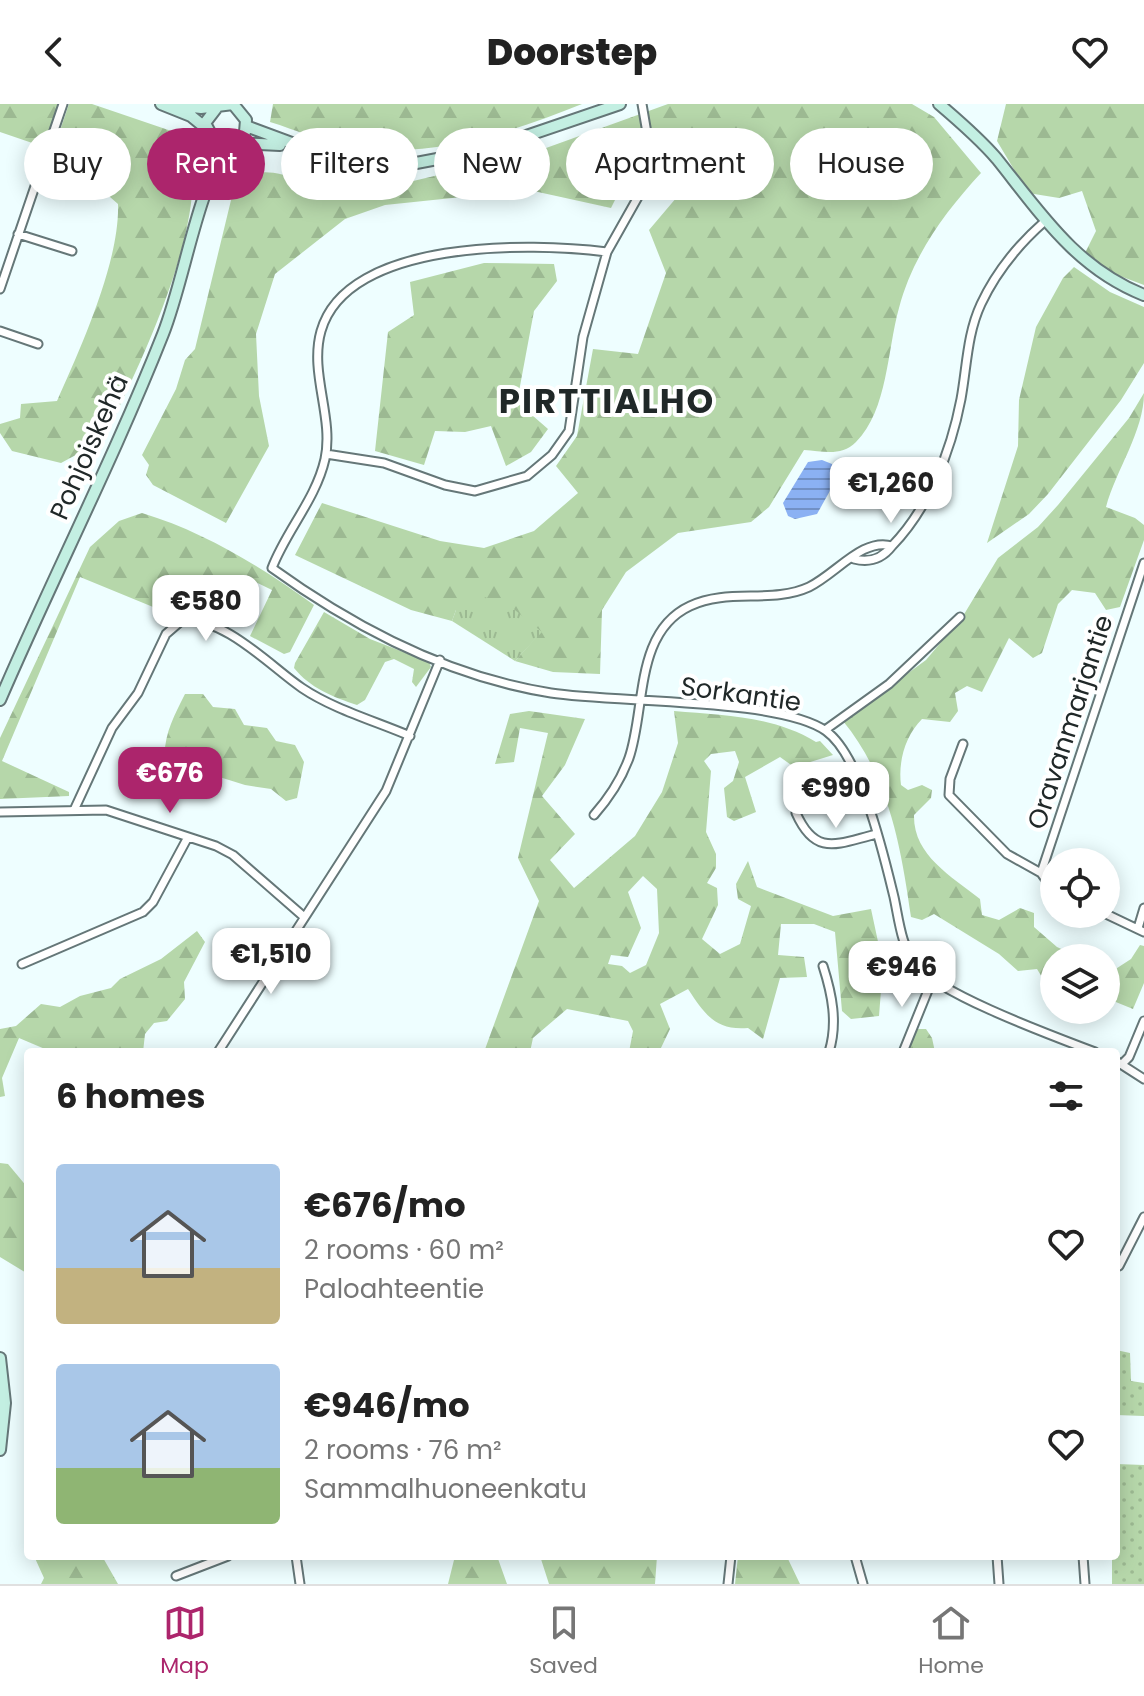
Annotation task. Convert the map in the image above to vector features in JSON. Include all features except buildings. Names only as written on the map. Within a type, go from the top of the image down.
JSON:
[{"type":"main road","points":[[161,104],[191,116],[204,128]]},
{"type":"main road","points":[[168,104],[233,104],[244,115],[281,137]]},
{"type":"main road","points":[[418,164],[485,150],[620,104]]},
{"type":"main road","points":[[939,104],[995,157],[1044,222],[1111,280],[1144,295]]},
{"type":"main road","points":[[208,128],[207,116],[222,105]]},
{"type":"main road","name":"Pohjoiskehä","points":[[202,200],[202,206]]},
{"type":"main road","name":"Pohjoiskehä","points":[[0,700],[5,675],[163,335],[205,200]]},
{"type":"main road","points":[[0,1358],[5,1403],[0,1450]]},
{"type":"street","points":[[0,289],[63,104]]},
{"type":"street","points":[[607,252],[548,248],[477,249],[380,272],[347,290],[329,308],[317,353],[326,454],[384,463],[445,485],[475,491],[527,476],[552,455],[569,431],[583,337],[607,252],[647,181],[652,162],[642,104]]},
{"type":"street","points":[[854,559],[867,562],[885,555],[921,509],[944,459],[961,400],[969,339],[981,304],[1007,260],[1044,222]]},
{"type":"street","points":[[18,234],[72,251]]},
{"type":"street","points":[[0,331],[38,344]]},
{"type":"street","name":"Sorkantie","points":[[326,454],[321,476],[272,568],[357,625],[440,660],[523,687],[784,716],[825,730],[836,741],[858,779],[877,834],[903,940],[918,968],[1030,1027],[1085,1048]]},
{"type":"street","points":[[594,815],[622,775],[654,642],[675,614],[711,598],[789,594],[810,586],[854,559],[860,550],[881,543],[892,546]]},
{"type":"street","name":"Oravanmarjantie","points":[[1049,848],[1144,563]]},
{"type":"street","points":[[825,730],[889,684],[960,617]]},
{"type":"street","points":[[75,808],[112,728],[138,693],[166,634],[181,621],[201,623],[250,646],[306,691],[410,736]]},
{"type":"street","points":[[220,1048],[303,916],[379,803],[440,660]]},
{"type":"street","points":[[963,744],[950,779],[949,795],[1007,854],[1040,872]]},
{"type":"street","points":[[0,812],[75,808],[106,810],[188,837],[233,855],[303,916]]},
{"type":"street","points":[[796,813],[810,836],[835,846],[877,834]]},
{"type":"street","points":[[22,964],[143,912],[153,902],[188,837]]},
{"type":"street","points":[[1120,920],[1141,930],[1144,908]]},
{"type":"street","points":[[823,966],[833,1008],[834,1028],[830,1048]]},
{"type":"street","points":[[905,1048],[933,978]]},
{"type":"street","points":[[1120,1062],[1129,1057],[1144,1021]]},
{"type":"street","points":[[1120,1063],[1144,1079]]},
{"type":"street","points":[[1120,1264],[1144,1217]]},
{"type":"street","points":[[176,1576],[218,1560]]},
{"type":"street","points":[[297,1560],[300,1584]]},
{"type":"street","points":[[728,1584],[731,1560]]},
{"type":"street","points":[[856,1560],[863,1584]]},
{"type":"street","points":[[997,1560],[999,1584]]},
{"type":"street","points":[[1083,1560],[1085,1584]]},
{"type":"green space","points":[[0,104],[59,104],[51,128],[24,128],[24,140],[0,132]]},
{"type":"green space","points":[[69,104],[92,104],[162,128],[147,128],[147,200],[191,200],[181,251],[167,295],[99,449],[85,450],[61,463],[12,451],[0,433],[0,424],[20,418],[21,404],[57,401],[106,277],[117,227],[118,204],[113,200],[131,200],[131,128],[61,128]]},
{"type":"green space","points":[[273,104],[582,104],[516,128],[434,128],[434,147],[418,149],[418,128],[288,128],[270,122]]},
{"type":"green space","points":[[668,104],[912,104],[934,117],[981,173],[943,219],[913,270],[899,308],[881,397],[867,429],[856,442],[844,450],[832,452],[804,450],[769,507],[751,522],[678,533],[626,572],[602,610],[600,674],[553,672],[515,661],[541,632],[456,610],[452,621],[411,610],[295,555],[322,503],[440,541],[484,548],[534,531],[578,493],[556,466],[577,436],[593,349],[638,354],[666,273],[649,230],[674,200],[774,200],[774,128],[602,128]]},
{"type":"green space","points":[[1006,104],[1144,104],[1144,285],[1112,273],[1085,253],[1096,231],[1082,191],[1059,198],[1028,193],[997,141]]},
{"type":"green space","points":[[566,141],[566,198],[550,195],[550,147]]},
{"type":"green space","points":[[265,172],[281,174],[281,200],[418,200],[418,180],[434,176],[434,200],[385,205],[345,219],[275,274],[256,334],[259,396],[269,446],[226,523],[153,485],[146,475],[149,465],[142,455],[176,389],[185,360],[195,349],[231,200],[265,200]]},
{"type":"green space","points":[[575,200],[615,200],[611,208]]},
{"type":"green space","points":[[484,263],[554,264],[557,281],[534,311],[517,402],[548,429],[531,452],[506,466],[491,426],[465,432],[435,431],[424,465],[375,451],[388,332],[414,315],[410,282]]},
{"type":"green space","points":[[1074,267],[1110,292],[1144,307],[1144,363],[1121,400],[1048,494],[1029,514],[987,543],[1018,446],[1019,400],[1036,327],[1063,278]]},
{"type":"green space","points":[[1144,393],[1135,436],[1106,507],[1135,518],[1144,525],[1144,540],[1120,607],[1106,610],[1095,593],[1072,590],[1058,604],[1042,653],[1033,658],[1009,638],[982,692],[967,686],[955,693],[958,711],[950,722],[922,719],[911,733],[902,758],[901,785],[908,790],[922,785],[932,790],[931,798],[914,815],[915,829],[927,853],[946,873],[980,899],[982,915],[999,920],[1020,908],[1034,913],[1034,927],[1054,944],[1040,944],[1040,974],[1037,969],[1018,971],[999,954],[934,914],[922,920],[911,917],[903,865],[882,789],[872,765],[843,721],[926,660],[963,616],[998,558],[1038,527],[1129,418]]},
{"type":"green space","points":[[142,513],[188,530],[232,552],[314,605],[290,652],[284,654],[250,636],[272,590],[247,578],[233,590],[200,580],[184,593],[179,614],[175,616],[80,577],[2,761],[69,792],[69,796],[0,799],[0,738],[90,547],[119,521]]},
{"type":"green space","points":[[479,595],[510,606],[542,632],[515,661],[452,621],[456,610]]},
{"type":"green space","points":[[324,612],[370,639],[429,662],[431,667],[416,687],[412,682],[414,669],[394,659],[385,662],[365,700],[357,705],[322,691],[294,668]]},
{"type":"green space","points":[[185,694],[203,694],[213,707],[235,709],[244,725],[267,728],[276,741],[295,745],[304,762],[297,798],[286,801],[271,789],[245,785],[165,760],[168,734]]},
{"type":"green space","points":[[529,711],[585,719],[565,765],[542,796],[575,834],[550,860],[574,888],[635,836],[662,792],[678,743],[674,711],[765,722],[820,741],[833,755],[794,767],[780,757],[745,777],[756,812],[734,821],[727,817],[724,788],[733,781],[739,762],[735,751],[711,754],[704,761],[711,771],[706,832],[716,854],[716,868],[707,883],[717,888],[718,905],[702,939],[720,954],[740,944],[751,906],[738,899],[736,884],[748,861],[757,887],[833,916],[871,909],[883,965],[879,1016],[851,1019],[842,1011],[835,932],[814,924],[781,924],[778,955],[804,957],[807,977],[780,978],[763,1039],[748,1028],[727,1027],[712,1019],[688,989],[660,1004],[670,1029],[661,1048],[630,1048],[633,1031],[628,1021],[567,1009],[533,1038],[531,1048],[485,1048],[539,901],[518,858],[548,733],[520,728],[514,762],[495,764],[510,714]],"holes":[[[643,876],[657,889],[659,933],[646,965],[630,973],[622,966],[608,964],[611,955],[628,957],[641,928],[628,892]]]},
{"type":"green space","points":[[197,931],[205,942],[184,982],[185,999],[167,1021],[154,1023],[145,1034],[143,1048],[43,1048],[19,1038],[2,1078],[5,1096],[0,1097],[0,1029],[16,1026],[41,1004],[60,1007],[80,996],[111,988],[120,979],[161,959]]},
{"type":"green space","points":[[1140,945],[1144,946],[1144,983],[1133,1009],[1120,1004],[1120,966],[1131,959]]},
{"type":"green space","points":[[917,1029],[926,1029],[934,1048],[908,1048]]},
{"type":"green space","points":[[0,1163],[8,1164],[24,1183],[24,1272],[0,1257]]},
{"type":"green space","points":[[1120,1351],[1130,1353],[1131,1381],[1144,1383],[1144,1416],[1120,1415]]},
{"type":"green space","points":[[1120,1464],[1144,1465],[1144,1584],[1112,1584],[1112,1560],[1120,1560]]},
{"type":"green space","points":[[36,1560],[104,1560],[118,1584],[41,1584],[44,1578]]},
{"type":"green space","points":[[454,1560],[498,1560],[507,1584],[448,1584]]},
{"type":"green space","points":[[541,1560],[657,1560],[655,1584],[549,1584]]},
{"type":"green space","points":[[738,1560],[788,1560],[800,1584],[735,1584]]},
{"type":"water","points":[[822,460],[832,464],[836,480],[817,514],[795,519],[788,516],[783,503],[808,462]]},
{"type":"district","name":"PIRTTIALHO","points":[[607,401]]}]
